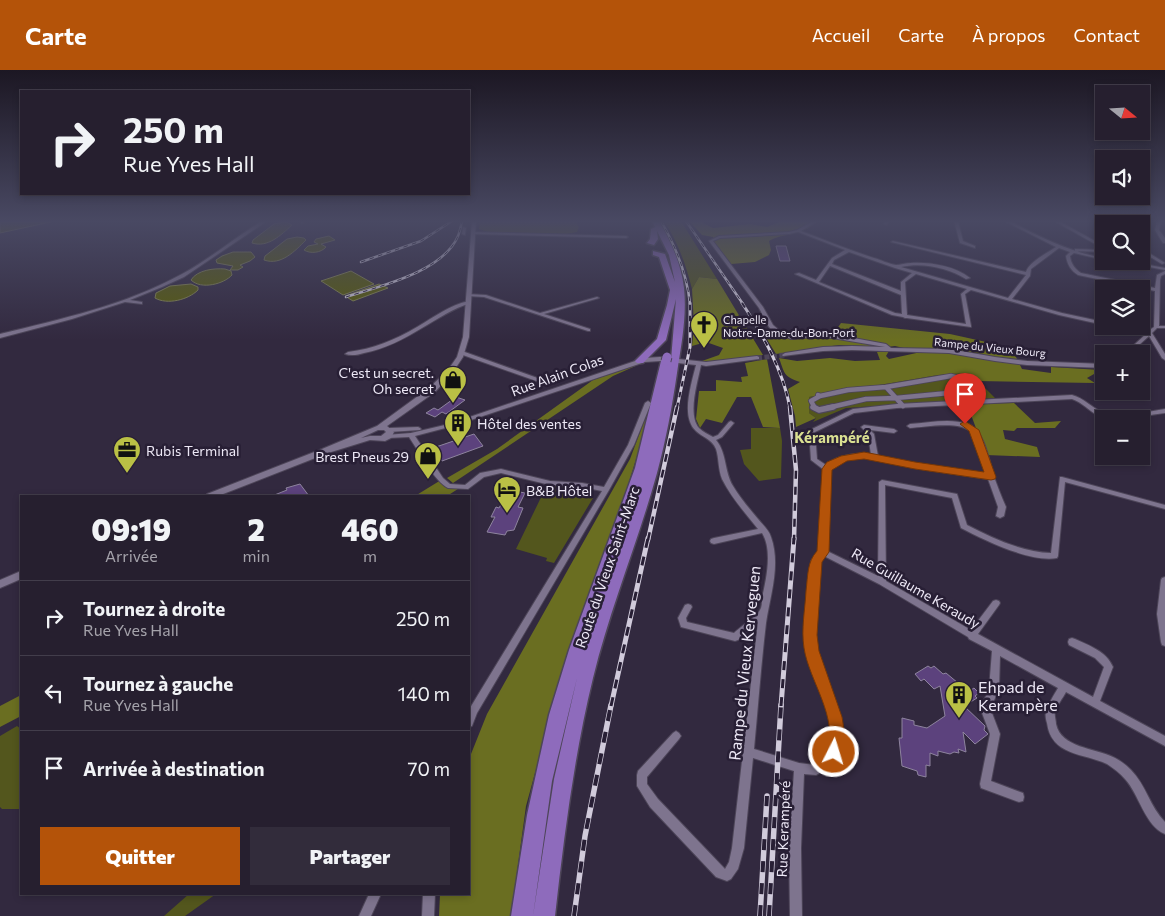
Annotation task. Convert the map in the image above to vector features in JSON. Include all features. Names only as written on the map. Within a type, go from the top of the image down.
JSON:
[{"type":"highway","points":[[640,361],[661,340],[669,315],[674,290],[664,260]]},
{"type":"highway","name":"Route du Vieux Saint-Marc","points":[[544,916],[556,825],[572,734],[594,646],[660,442],[674,290],[667,260]]},
{"type":"highway","name":"Route du Vieux Saint-Marc","points":[[522,916],[530,847],[552,743],[577,651],[636,483],[668,360],[682,321],[680,281],[674,260]]},
{"type":"street","points":[[0,336],[91,313],[124,301],[194,269],[206,260]]},
{"type":"street","points":[[212,495],[325,450],[369,435],[420,400],[439,384],[451,371],[462,353],[466,336],[471,260]]},
{"type":"street","points":[[726,260],[761,308],[771,326],[778,332],[791,337],[832,336],[886,346],[889,349]]},
{"type":"street","points":[[817,282],[832,260]]},
{"type":"street","points":[[876,260],[970,289],[1095,322]]},
{"type":"street","points":[[971,260],[1028,274]]},
{"type":"street","points":[[1010,300],[1033,265],[1039,260]]},
{"type":"street","points":[[1068,260],[1075,272],[1080,274],[1157,290]]},
{"type":"street","points":[[896,267],[905,263],[917,263],[954,271],[968,278]]},
{"type":"street","points":[[1157,266],[1164,263]]},
{"type":"street","points":[[829,264],[904,294]]},
{"type":"street","points":[[1150,265],[1165,268]]},
{"type":"street","points":[[1165,272],[1159,275],[1156,327],[1150,333],[1165,358]]},
{"type":"street","points":[[906,317],[904,280],[914,273]]},
{"type":"street","points":[[797,274],[888,312],[906,317],[969,326],[963,298],[964,294],[970,289]]},
{"type":"street","points":[[348,354],[372,351],[410,334],[469,299],[484,296],[588,330]]},
{"type":"street","points":[[540,314],[597,298]]},
{"type":"street","points":[[124,301],[140,303]]},
{"type":"street","points":[[1156,327],[1165,327]]},
{"type":"street","points":[[1136,345],[1148,335]]},
{"type":"street","name":"Rampe du Vieux Bourg","points":[[785,355],[823,349],[949,351],[1027,363],[1095,366]]},
{"type":"street","points":[[462,353],[544,382]]},
{"type":"street","points":[[700,364],[715,364],[757,358]]},
{"type":"street","name":"Rue Alain Colas","points":[[389,432],[411,435],[465,420],[640,361],[668,360],[700,364]]},
{"type":"street","name":"Rampe du Vieux Kerveguen","points":[[676,736],[642,774],[642,786],[654,803],[720,873],[727,874],[734,865],[738,848],[764,612],[771,570],[770,541],[764,530],[736,496],[725,477],[718,446],[712,439],[697,429],[692,420],[691,404],[700,364]]},
{"type":"street","points":[[943,377],[964,378],[974,385],[975,388],[896,398],[866,399],[819,410],[813,406],[811,401],[819,396],[848,390],[886,387],[943,377]]},
{"type":"street","points":[[886,387],[903,406]]},
{"type":"street","points":[[991,477],[915,466],[864,455],[845,458],[831,464],[827,469],[814,460],[812,431],[853,411],[903,406],[1072,397],[1102,415],[1113,418],[1165,411]]},
{"type":"street","name":"Route du Vieux Saint-Marc","points":[[470,719],[473,711],[606,490],[631,445],[648,403]]},
{"type":"street","points":[[369,435],[378,440],[389,432],[400,413]]},
{"type":"street","name":"Rue Alain Colas","points":[[389,432],[412,430],[465,420]]},
{"type":"street","points":[[712,439],[720,436],[731,423]]},
{"type":"street","points":[[910,426],[965,424],[974,430],[1002,507],[1000,516]]},
{"type":"street","points":[[380,427],[389,432]]},
{"type":"street","points":[[875,456],[870,434],[864,428],[894,431]]},
{"type":"street","points":[[411,435],[441,480],[448,486],[466,487],[482,475],[501,471],[550,483],[582,485],[606,490]]},
{"type":"street","name":"Rue Kerampéré","points":[[796,916],[795,848],[799,768],[816,770],[829,763],[838,741],[834,717],[812,651],[810,635],[815,561],[823,552],[827,469]]},
{"type":"street","points":[[882,582],[882,482],[955,496],[964,526],[980,536],[1042,557],[1054,556],[1062,479],[1165,507]]},
{"type":"street","points":[[714,542],[764,530]]},
{"type":"street","name":"Rue Guillaume Keraudy","points":[[823,552],[882,582],[972,636],[1165,741]]},
{"type":"street","points":[[0,584],[20,575]]},
{"type":"street","points":[[1165,580],[1161,614],[1165,642]]},
{"type":"street","points":[[972,636],[996,603]]},
{"type":"street","points":[[688,607],[682,618],[684,625],[735,637],[764,612]]},
{"type":"street","points":[[1072,642],[1100,656],[1108,664],[1109,667],[1095,703]]},
{"type":"street","points":[[996,649],[994,689],[987,705],[987,714],[995,734],[985,784],[1020,797]]},
{"type":"street","points":[[1064,686],[1050,713],[1059,742],[1070,748],[1110,760],[1120,767],[1137,784],[1147,808],[1165,828]]},
{"type":"street","points":[[749,752],[799,768]]},
{"type":"street","points":[[365,916],[375,895]]},
{"type":"street","points":[[428,916],[429,895]]},
{"type":"green space","points":[[683,260],[706,260],[717,279],[699,277],[692,289]]},
{"type":"green space","points":[[970,373],[995,398],[846,408],[813,422],[816,418],[809,413],[809,397],[938,375]]},
{"type":"green space","points":[[751,428],[780,428],[782,441],[781,478],[759,481],[744,464],[740,450],[751,449]]},
{"type":"green space","points":[[547,485],[588,489],[593,498],[554,563],[546,561],[547,558],[516,549]]},
{"type":"green space","points":[[17,726],[20,728],[20,809],[2,809],[0,807],[0,736]]},
{"type":"green space","points":[[188,895],[215,895],[185,916],[164,916]]},
{"type":"shaded area","points":[[216,260],[251,260],[240,265],[243,267],[238,270],[230,270],[233,266],[217,263]]},
{"type":"shaded area","points":[[728,260],[758,260],[755,262],[731,264]]},
{"type":"shaded area","points":[[211,269],[231,271],[232,275],[224,281],[212,285],[200,285],[191,280],[201,272]]},
{"type":"shaded area","points":[[351,271],[374,284],[343,295],[321,281]]},
{"type":"shaded area","points":[[699,277],[717,279],[763,355],[710,362],[702,361],[719,355],[723,348],[706,342],[692,346],[694,325],[692,289]]},
{"type":"shaded area","points":[[191,284],[198,287],[198,290],[183,299],[165,301],[155,298],[156,293],[170,286]]},
{"type":"shaded area","points":[[379,284],[388,288],[353,301],[345,296]]},
{"type":"shaded area","points":[[841,323],[950,334],[1018,349],[1013,351],[1022,369],[1051,373],[1051,367],[1095,370],[1095,373],[1087,378],[1095,383],[978,381],[969,373],[938,375],[809,397],[809,413],[816,418],[796,427],[788,389],[800,382],[785,374],[779,358],[797,361],[830,358],[855,361],[880,360],[877,352],[889,351],[886,356],[889,359],[921,352],[895,346],[839,345],[776,354],[763,333],[795,335],[834,333]]},
{"type":"shaded area","points":[[767,359],[780,428],[763,427],[751,397],[737,397],[722,423],[706,419],[700,428],[696,419],[699,391],[716,391],[716,380],[742,382],[741,377],[748,376],[745,363]]},
{"type":"shaded area","points":[[640,364],[613,376],[453,483],[447,478],[497,449],[593,380]]},
{"type":"shaded area","points":[[1014,403],[1035,423],[1061,421],[1055,428],[1003,430],[1005,439],[1037,447],[1040,457],[986,455],[967,404]]},
{"type":"shaded area","points":[[645,419],[648,420],[622,505],[572,643],[550,718],[526,806],[511,916],[439,916],[440,895],[470,895],[470,756],[487,714],[630,459]]},
{"type":"shaded area","points":[[441,480],[448,486],[461,487],[449,495],[417,495]]},
{"type":"shaded area","points":[[20,696],[20,717],[0,727],[0,706]]},
{"type":"building","name":"C'est un secret. Oh secret","points":[[456,397],[465,400],[446,414],[442,412],[435,417],[426,413],[434,408],[438,410]]},
{"type":"building","name":"Hôtel des ventes","points":[[474,434],[483,446],[442,461],[433,448]]},
{"type":"building","points":[[300,484],[308,495],[274,495],[287,490],[286,488]]},
{"type":"building","name":"B&B Hôtel","points":[[515,491],[525,493],[518,507],[523,508],[514,530],[507,531],[505,535],[487,532],[495,517],[491,517],[496,507],[499,508],[507,494],[513,495]]},
{"type":"building","name":"Ehpad de Kerampère","points":[[928,666],[931,668],[934,666],[964,688],[971,690],[974,688],[979,693],[975,696],[977,698],[964,706],[985,726],[984,730],[988,734],[975,744],[963,732],[966,752],[958,749],[959,753],[954,752],[950,754],[938,751],[938,756],[930,753],[930,766],[926,765],[926,777],[918,775],[917,771],[902,766],[899,738],[902,738],[902,718],[914,721],[914,725],[927,728],[945,716],[940,686],[934,689],[924,679],[921,681],[915,674]]},
{"type":"tunnel","points":[[757,358],[785,355]]},
{"type":"railway","points":[[361,262],[365,260]]},
{"type":"railway","points":[[346,297],[409,276],[437,260]]},
{"type":"railway","points":[[680,260],[690,304]]},
{"type":"railway","points":[[713,260],[743,304]]},
{"type":"railway","points":[[742,303],[771,353],[787,394],[790,408]]},
{"type":"railway","points":[[677,408],[690,347],[690,304]]},
{"type":"railway","points":[[648,540],[677,407]]},
{"type":"railway","points":[[790,407],[796,470],[794,540]]},
{"type":"railway","points":[[611,706],[648,538]]},
{"type":"railway","points":[[781,706],[794,538]]},
{"type":"railway","points":[[574,916],[585,836],[611,705]]},
{"type":"railway","points":[[769,916],[781,705]]},
{"type":"railway","points":[[760,916],[767,796]]},
{"type":"place","name":"Chapelle Notre-Dame-du-Bon-Port","points":[[704,349]]},
{"type":"place","name":"C'est un secret. Oh secret","points":[[453,404]]},
{"type":"place","name":"Hôtel des ventes","points":[[458,447]]},
{"type":"place","name":"Rubis Terminal","points":[[127,474]]},
{"type":"place","name":"Brest Pneus 29","points":[[428,480]]},
{"type":"place","name":"B&B Hôtel","points":[[507,514]]},
{"type":"place","name":"Ehpad de Kerampère","points":[[959,719]]},
{"type":"district","name":"Kérampéré","points":[[832,437]]},
{"type":"route","points":[[834,752],[838,741],[834,717],[812,651],[810,635],[815,561],[823,552],[827,469],[831,464],[845,458],[864,455],[915,466],[991,477],[974,430],[965,424]]}]
